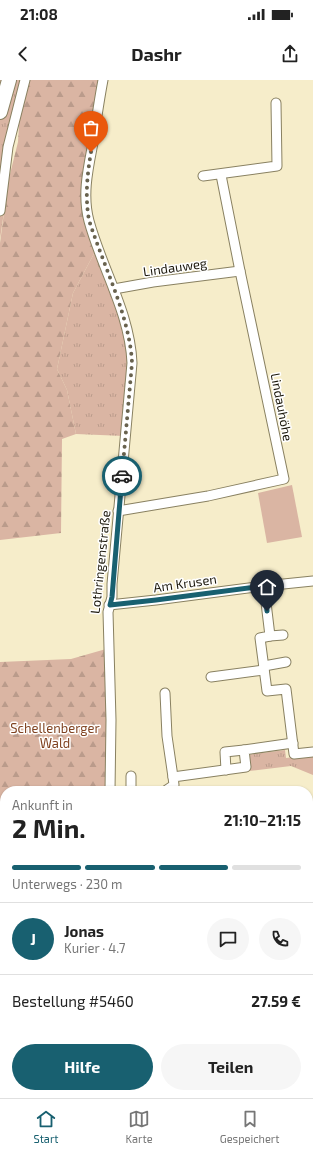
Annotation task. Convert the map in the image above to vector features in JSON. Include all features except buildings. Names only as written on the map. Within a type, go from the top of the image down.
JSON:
[{"type":"main road","points":[[0,112],[9,80]]},
{"type":"street","points":[[0,211],[8,147],[25,80]]},
{"type":"street","name":"Lothringenstraße","points":[[103,80],[87,179],[86,206],[89,220],[114,290],[129,340],[132,363],[118,511],[112,597],[108,617],[111,720],[110,786]]},
{"type":"street","points":[[203,176],[221,175],[277,166],[276,103]]},
{"type":"street","name":"Lindauhöhe","points":[[118,511],[208,496],[284,479],[221,175]]},
{"type":"street","name":"Lindauweg","points":[[114,290],[154,282],[240,271]]},
{"type":"street","name":"Am Krusen","points":[[110,605],[313,581]]},
{"type":"street","points":[[264,586],[270,636]]},
{"type":"street","points":[[283,635],[260,638],[267,691],[286,689],[294,754],[313,752]]},
{"type":"street","points":[[211,677],[264,668],[286,662]]},
{"type":"street","points":[[165,693],[168,736],[174,785],[172,786]]},
{"type":"street","points":[[226,770],[225,752],[293,743]]},
{"type":"street","points":[[173,777],[246,767],[244,750]]},
{"type":"street","points":[[131,776],[131,786]]},
{"type":"green space","points":[[0,80],[23,80],[15,104],[11,164],[0,239]]},
{"type":"green space","points":[[27,80],[101,80],[84,191],[97,248],[73,293],[57,369],[67,390],[76,434],[62,439],[61,533],[0,540],[0,243],[8,182],[18,142],[20,107]]},
{"type":"green space","points":[[97,248],[112,288],[128,351],[124,436],[76,434],[67,390],[57,369],[73,293]]},
{"type":"green space","points":[[292,485],[302,537],[267,543],[258,493]]},
{"type":"green space","name":"Schellenberger Wald","points":[[106,649],[109,786],[0,786],[0,662],[71,659]]},
{"type":"green space","points":[[285,750],[286,758],[313,755],[313,775],[291,766],[249,771],[247,755]]},
{"type":"way so far","points":[[91,152],[87,179],[86,206],[95,238],[125,322],[131,352],[132,363],[122,476]]},
{"type":"route","points":[[122,476],[112,597],[110,605],[264,586],[267,611]]}]
